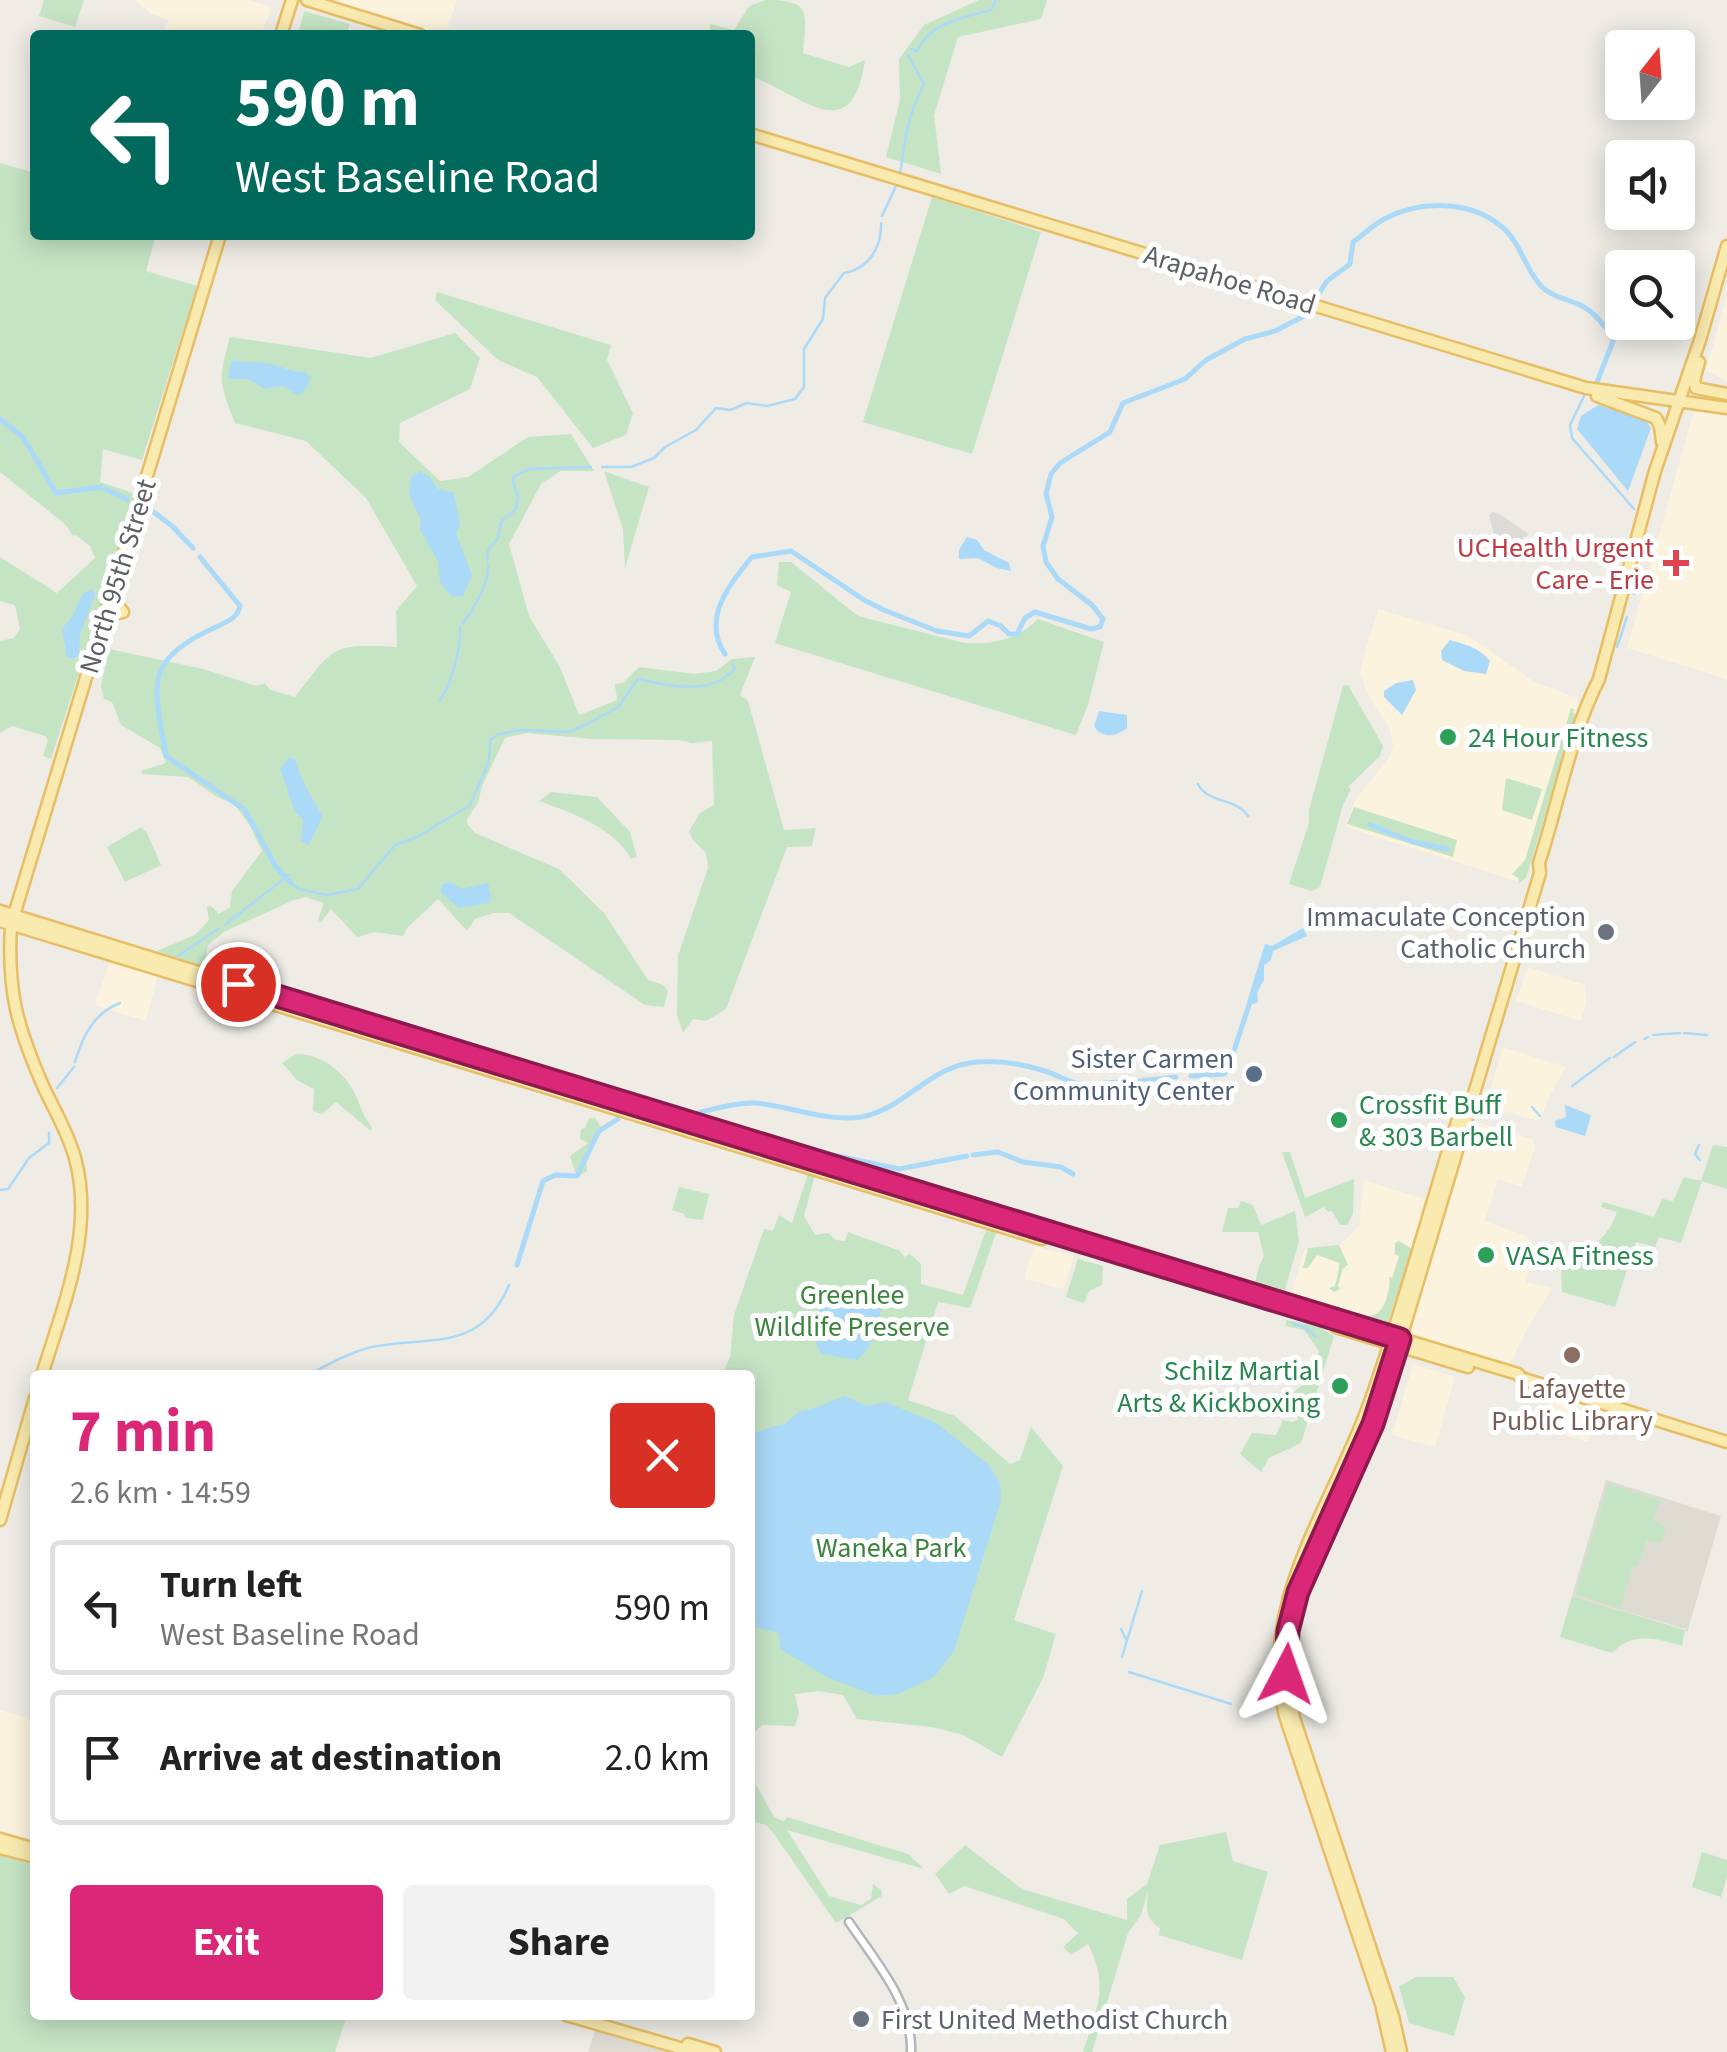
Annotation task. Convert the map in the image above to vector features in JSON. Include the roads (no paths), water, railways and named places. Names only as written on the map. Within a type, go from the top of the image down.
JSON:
[{"type":"main road","points":[[283,30],[292,0]]},
{"type":"main road","points":[[307,0],[404,30]]},
{"type":"main road","name":"Arapahoe Road","points":[[755,136],[1531,371],[1610,393],[1727,408]]},
{"type":"main road","name":"North 95th Street","points":[[10,986],[8,921],[103,624],[218,240]]},
{"type":"main road","points":[[1400,2052],[1393,2016],[1294,1718],[1286,1664],[1288,1631],[1298,1592],[1373,1424],[1388,1360],[1540,873],[1586,704],[1598,678],[1661,451],[1700,340],[1727,246]]},
{"type":"main road","points":[[1700,340],[1703,349],[1694,385],[1700,391],[1727,396]]},
{"type":"main road","points":[[1531,371],[1653,416],[1660,426],[1661,451]]},
{"type":"main road","points":[[1713,404],[1727,396]]},
{"type":"main road","points":[[21,886],[0,910],[8,921],[38,933],[1727,1442]]},
{"type":"main road","points":[[21,886],[27,914],[62,932]]},
{"type":"main road","points":[[8,921],[62,932],[915,1197]]},
{"type":"main road","points":[[10,962],[20,937],[38,933]]},
{"type":"main road","points":[[0,970],[10,986],[29,1052],[70,1140],[82,1204],[76,1258],[43,1370]]},
{"type":"main road","points":[[1374,1335],[1400,1323]]},
{"type":"main road","points":[[1400,1323],[1416,1348]]},
{"type":"main road","points":[[1374,1335],[1388,1360]]},
{"type":"main road","points":[[1392,2052],[1380,2004],[1285,1716],[1278,1662],[1279,1633],[1290,1590],[1388,1360],[1416,1348]]},
{"type":"main road","points":[[0,1520],[30,1415]]},
{"type":"main road","points":[[0,1839],[30,1847]]},
{"type":"main road","points":[[0,1848],[30,1856]]},
{"type":"main road","points":[[583,2020],[694,2052]]},
{"type":"main road","points":[[608,2020],[716,2052]]},
{"type":"street","points":[[849,1922],[903,2007],[911,2052]]},
{"type":"water","points":[[231,361],[305,372],[311,378],[303,393],[297,395],[282,386],[264,389],[249,379],[228,379]]},
{"type":"water","points":[[1598,405],[1645,419],[1651,428],[1628,491],[1577,429],[1581,416]]},
{"type":"water","points":[[420,471],[438,489],[454,493],[460,525],[456,533],[472,575],[463,596],[452,597],[440,583],[438,561],[420,530],[421,520],[409,495],[411,477]]},
{"type":"water","points":[[967,537],[1009,563],[1011,571],[978,558],[959,559],[959,550]]},
{"type":"water","points":[[93,589],[95,595],[80,634],[79,654],[74,659],[67,657],[62,629],[83,593]]},
{"type":"water","points":[[1450,640],[1486,656],[1490,661],[1486,674],[1464,671],[1442,660],[1441,651]]},
{"type":"water","points":[[1413,680],[1416,690],[1402,715],[1384,697],[1384,691],[1396,683]]},
{"type":"water","points":[[1099,711],[1127,715],[1127,728],[1114,735],[1101,733],[1094,726]]},
{"type":"water","points":[[288,758],[295,759],[323,815],[309,845],[301,841],[303,819],[295,812],[280,769]]},
{"type":"water","points":[[449,882],[462,889],[488,883],[491,899],[488,903],[459,908],[441,893],[441,885]]},
{"type":"water","points":[[1303,928],[1307,936],[1273,951],[1271,960],[1264,965],[1258,1002],[1249,1006],[1265,944],[1272,946]]},
{"type":"water","points":[[1565,1105],[1591,1115],[1585,1136],[1556,1127],[1555,1121],[1566,1117]]},
{"type":"water","points":[[854,1288],[875,1293],[882,1303],[871,1342],[857,1360],[822,1354],[814,1333],[819,1312],[833,1296]]},
{"type":"water","name":"Waneka Park","points":[[845,1396],[866,1406],[886,1402],[936,1423],[988,1464],[1000,1483],[1001,1500],[954,1651],[934,1677],[898,1694],[876,1696],[827,1677],[780,1649],[779,1633],[755,1627],[755,1432],[786,1423],[800,1411]]},
{"type":"waterway","points":[[912,49],[917,51],[938,27],[991,10],[996,0]]},
{"type":"waterway","points":[[900,175],[910,118],[924,84],[908,55]]},
{"type":"waterway","points":[[882,216],[896,186]]},
{"type":"waterway","points":[[1315,300],[1327,281],[1350,264],[1353,242],[1384,219],[1429,206],[1476,212],[1508,233],[1541,286],[1587,309],[1614,339],[1597,382]]},
{"type":"waterway","points":[[602,467],[631,467],[654,458],[665,447],[696,430],[716,408],[730,410],[747,403],[767,406],[795,399],[804,387],[804,349],[823,319],[825,298],[844,273],[867,262],[879,240],[881,223]]},
{"type":"waterway","points":[[725,654],[716,628],[727,590],[752,557],[791,551],[864,600],[937,631],[969,636],[988,621],[1009,634],[1017,634],[1025,618],[1035,612],[1091,629],[1100,627],[1103,619],[1092,605],[1058,579],[1046,562],[1043,546],[1052,517],[1046,494],[1051,474],[1060,463],[1110,432],[1123,403],[1185,379],[1206,360],[1245,339],[1275,331],[1304,316]]},
{"type":"waterway","points":[[1584,396],[1570,425],[1572,438],[1634,509]]},
{"type":"waterway","points":[[0,419],[23,437],[56,493],[101,487],[128,500]]},
{"type":"waterway","points":[[487,560],[501,522],[516,509],[514,476],[530,469],[591,467]]},
{"type":"waterway","points":[[151,510],[193,548]]},
{"type":"waterway","points":[[200,557],[240,606],[232,619],[193,639],[165,664],[157,692],[166,756],[245,810],[276,867],[291,883]]},
{"type":"waterway","points":[[463,623],[483,588],[488,565]]},
{"type":"waterway","points":[[1634,594],[1636,585]]},
{"type":"waterway","points":[[1617,647],[1627,617]]},
{"type":"waterway","points":[[440,700],[455,665],[460,627]]},
{"type":"waterway","points":[[291,883],[299,889],[326,895],[358,889],[395,845],[419,836],[470,805],[489,761],[490,740],[499,734],[520,730],[568,732],[618,707],[638,679],[702,686],[725,677],[735,669],[733,664]]},
{"type":"waterway","points":[[1198,784],[1208,795],[1236,806],[1248,816]]},
{"type":"waterway","points":[[1370,825],[1413,842],[1447,849]]},
{"type":"waterway","points":[[226,924],[289,875]]},
{"type":"waterway","points":[[175,958],[218,929]]},
{"type":"waterway","points":[[75,1062],[91,1026],[120,1003]]},
{"type":"waterway","points":[[1191,1076],[1224,1074],[1249,1005]]},
{"type":"waterway","points":[[1653,1035],[1680,1033]]},
{"type":"waterway","points":[[1684,1033],[1707,1035]]},
{"type":"waterway","points":[[1644,1039],[1648,1037]]},
{"type":"waterway","points":[[1614,1057],[1635,1042]]},
{"type":"waterway","points":[[1572,1086],[1610,1058]]},
{"type":"waterway","points":[[688,1115],[755,1103],[835,1117],[861,1117],[891,1106],[945,1071],[977,1062],[1020,1065],[1075,1083],[1095,1084]]},
{"type":"waterway","points":[[57,1088],[74,1067]]},
{"type":"waterway","points":[[1140,1081],[1176,1077]]},
{"type":"waterway","points":[[1105,1083],[1125,1082]]},
{"type":"waterway","points":[[1532,1107],[1540,1116]]},
{"type":"waterway","points":[[517,1265],[543,1181],[555,1175],[577,1176],[599,1131],[618,1119]]},
{"type":"waterway","points":[[0,1190],[8,1189],[29,1158],[49,1143],[49,1133]]},
{"type":"waterway","points":[[1699,1145],[1695,1154],[1700,1160]]},
{"type":"waterway","points":[[819,1152],[899,1169],[967,1156]]},
{"type":"waterway","points":[[973,1155],[998,1152],[1023,1162],[1061,1167],[1073,1174]]},
{"type":"waterway","points":[[318,1370],[364,1349],[468,1332],[484,1322],[509,1285]]},
{"type":"waterway","points":[[1293,1323],[1316,1337]]},
{"type":"waterway","points":[[1122,1657],[1142,1591]]},
{"type":"waterway","points":[[1121,1629],[1127,1641]]},
{"type":"waterway","points":[[1129,1672],[1231,1704]]},
{"type":"place","name":"UCHealth Urgent Care - Erie","points":[[1676,563]]},
{"type":"place","name":"24 Hour Fitness","points":[[1448,737]]},
{"type":"place","name":"Immaculate Conception Catholic Church","points":[[1606,932]]},
{"type":"place","name":"Sister Carmen Community Center","points":[[1254,1074]]},
{"type":"place","name":"Crossfit Buff & 303 Barbell","points":[[1339,1120]]},
{"type":"place","name":"VASA Fitness","points":[[1486,1255]]},
{"type":"place","name":"Lafayette Public Library","points":[[1572,1355]]},
{"type":"place","name":"Schilz Martial Arts & Kickboxing","points":[[1340,1386]]},
{"type":"place","name":"First United Methodist Church","points":[[861,2019]]},
{"type":"park label","name":"Greenlee Wildlife Preserve","points":[[852,1310]]}]
